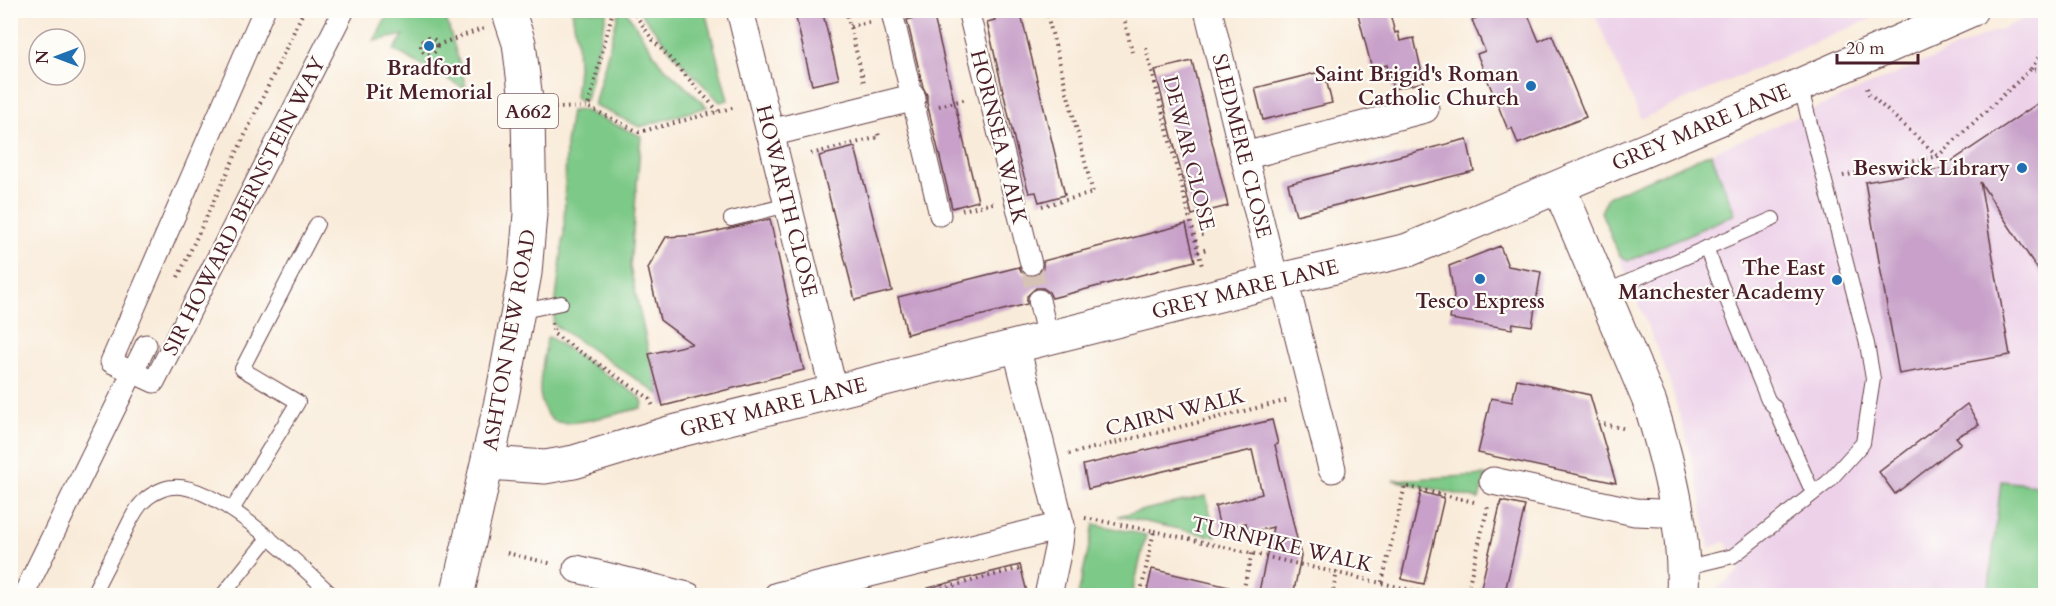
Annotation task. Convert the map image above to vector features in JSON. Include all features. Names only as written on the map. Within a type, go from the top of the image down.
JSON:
[{"type":"street","points":[[132,372],[111,362],[264,10]]},
{"type":"street","name":"SIR HOWARD BERNSTEIN WAY","points":[[132,372],[154,382],[344,10]]},
{"type":"street","name":"HOWARTH CLOSE","points":[[740,10],[834,392]]},
{"type":"street","name":"HORNSEA WALK","points":[[968,10],[1030,264]]},
{"type":"street","name":"SLEDMERE CLOSE","points":[[1208,10],[1244,156],[1313,394],[1332,469]]},
{"type":"street","name":"GREY MARE LANE","points":[[488,463],[545,467],[574,462],[669,433],[1279,280],[1408,250],[1800,85],[1971,10]]},
{"type":"street","name":"ASHTON NEW ROAD","points":[[457,596],[488,463],[542,307],[525,273],[530,214],[528,116],[519,43],[510,15]]},
{"type":"street","points":[[893,16],[940,215]]},
{"type":"street","points":[[770,133],[871,110],[913,105]]},
{"type":"street","points":[[1244,156],[1425,109]]},
{"type":"street","points":[[1559,187],[1650,403],[1677,510],[1683,582]]},
{"type":"street","points":[[1040,300],[1048,338]]},
{"type":"street","name":"SIR HOWARD BERNSTEIN WAY","points":[[23,596],[146,345]]},
{"type":"street","points":[[1016,346],[1060,519],[1059,544],[1048,596]]},
{"type":"street","points":[[1491,493],[1635,512],[1660,513],[1677,510]]},
{"type":"street","points":[[777,596],[1060,519]]},
{"type":"street","points":[[577,569],[688,596]]},
{"type":"lane","points":[[1683,582],[1733,556],[1828,482],[1863,443],[1873,379],[1800,85]]},
{"type":"lane","points":[[731,219],[788,205]]},
{"type":"lane","points":[[1605,292],[1773,219]]},
{"type":"lane","points":[[232,510],[298,402],[242,369],[317,224]]},
{"type":"lane","points":[[1706,248],[1768,400],[1775,408],[1813,493]]},
{"type":"lane","points":[[92,596],[133,516],[144,500],[159,491],[173,487],[189,488],[200,492],[232,510],[269,537],[333,596]]},
{"type":"lane","points":[[222,596],[269,537]]},
{"type":"path","points":[[176,280],[304,10]]},
{"type":"path","points":[[613,10],[588,107],[639,132],[718,111],[653,40],[633,10]]},
{"type":"path","points":[[846,10],[871,110]]},
{"type":"path","points":[[940,215],[1092,193],[1046,10]]},
{"type":"path","points":[[1122,10],[1132,52]]},
{"type":"path","points":[[1309,10],[1311,16]]},
{"type":"path","points":[[437,45],[432,39],[427,38],[421,46],[424,53],[429,54],[436,50],[437,45],[510,15]]},
{"type":"path","points":[[1824,180],[1938,156],[2031,69],[2046,46]]},
{"type":"path","name":"DEWAR CLOSE","points":[[1146,48],[1202,266]]},
{"type":"path","points":[[1857,60],[1869,94],[1938,156]]},
{"type":"path","points":[[2031,69],[2046,71]]},
{"type":"path","points":[[913,105],[988,94]]},
{"type":"path","points":[[1198,252],[1207,249]]},
{"type":"path","points":[[542,307],[554,334],[649,398],[656,412]]},
{"type":"path","name":"CAIRN WALK","points":[[1045,459],[1313,394]]},
{"type":"path","points":[[1382,582],[1405,486],[1491,493],[1466,596]]},
{"type":"path","name":"TURNPIKE WALK","points":[[1060,519],[1155,531],[1438,596]]},
{"type":"path","points":[[1140,596],[1155,531]]},
{"type":"path","points":[[507,553],[577,569]]},
{"type":"path","points":[[1242,596],[1252,553]]},
{"type":"path","points":[[913,596],[1021,568]]},
{"type":"path","points":[[1332,596],[1337,572]]},
{"type":"shaded area","points":[[1593,11],[1888,11],[1641,119]]},
{"type":"shaded area","name":"The East Manchester Academy","points":[[2045,11],[2045,595],[1710,595],[1741,570],[1725,542],[1709,548],[1701,499],[1668,376],[1601,212],[1608,197]]},
{"type":"green space","points":[[390,11],[444,11],[467,90],[394,50],[404,35],[374,41]]},
{"type":"green space","points":[[572,11],[607,11],[586,100],[579,101],[575,98],[578,68],[577,41]]},
{"type":"green space","points":[[619,11],[626,11],[660,63],[707,107],[640,127],[594,105]]},
{"type":"green space","points":[[639,11],[705,11],[728,100],[720,102],[678,59]]},
{"type":"green space","points":[[583,110],[641,136],[630,267],[660,395],[553,324],[564,234],[566,144],[571,111]]},
{"type":"green space","points":[[1711,153],[1735,214],[1628,261],[1619,255],[1601,212],[1608,197]]},
{"type":"green space","points":[[549,337],[637,395],[643,404],[641,408],[597,419],[562,423],[552,419],[544,409],[540,393],[542,366]]},
{"type":"green space","points":[[1486,475],[1479,499],[1393,480]]},
{"type":"green space","points":[[2001,481],[2045,486],[2045,595],[1988,595]]},
{"type":"green space","points":[[1206,496],[1216,537],[1118,516]]},
{"type":"green space","points":[[1094,524],[1146,535],[1132,595],[1078,595]]},
{"type":"building","points":[[794,10],[822,10],[839,79],[812,85]]},
{"type":"building","points":[[992,10],[1020,10],[1065,195],[1039,202],[1036,192],[1029,193],[1018,156],[987,22],[995,20]]},
{"type":"building","points":[[1357,10],[1389,10],[1395,33],[1398,32],[1400,41],[1414,38],[1424,82],[1393,89],[1387,65],[1372,69]]},
{"type":"building","name":"Saint Brigid's Roman Catholic Church","points":[[1493,10],[1526,10],[1539,41],[1552,35],[1586,117],[1518,144],[1512,128],[1508,130],[1477,54],[1485,51],[1472,20]]},
{"type":"building","points":[[933,13],[978,201],[952,208],[927,95],[923,87],[907,20]]},
{"type":"building","points":[[1192,61],[1228,206],[1192,215],[1155,70]]},
{"type":"building","points":[[1324,71],[1332,103],[1263,120],[1255,88]]},
{"type":"building","points":[[2046,98],[2046,282],[1980,182],[2010,355],[1899,374],[1865,182],[1940,169]]},
{"type":"building","points":[[1467,139],[1474,171],[1296,215],[1288,184]]},
{"type":"building","points":[[855,147],[892,291],[855,300],[819,156]]},
{"type":"building","points":[[770,219],[804,370],[663,406],[649,354],[692,344],[660,320],[648,268],[666,237],[700,235]]},
{"type":"building","points":[[1186,224],[1195,261],[1052,298],[1043,288],[1036,288],[1027,296],[1027,304],[907,334],[898,297],[1019,267],[1021,272],[1027,276],[1035,276],[1043,268],[1043,261]]},
{"type":"building","points":[[1500,246],[1508,266],[1541,272],[1532,326],[1513,323],[1512,329],[1450,319],[1454,296],[1449,266]]},
{"type":"building","points":[[1517,379],[1590,395],[1616,483],[1478,453],[1491,398],[1512,402]]},
{"type":"building","points":[[1967,404],[1979,425],[1956,437],[1961,443],[1895,494],[1879,472]]},
{"type":"building","points":[[1272,420],[1278,444],[1275,445],[1301,556],[1293,596],[1258,596],[1273,527],[1248,533],[1246,523],[1220,529],[1215,506],[1262,494],[1252,450],[1088,489],[1083,465]]},
{"type":"building","points":[[1421,492],[1444,498],[1424,584],[1401,579]]},
{"type":"building","points":[[1501,501],[1525,506],[1504,596],[1479,596]]},
{"type":"building","points":[[1020,565],[1028,596],[929,596],[928,588]]},
{"type":"building","points":[[1152,569],[1229,587],[1228,596],[1146,596]]},
{"type":"tunnel","points":[[1031,264],[1039,300]]},
{"type":"place","name":"Bradford Pit Memorial","points":[[429,46]]},
{"type":"place","name":"Saint Brigid's Roman Catholic Church","points":[[1531,86]]},
{"type":"place","name":"Beswick Library","points":[[2022,168]]},
{"type":"place","name":"Tesco Express","points":[[1480,279]]},
{"type":"place","name":"The East Manchester Academy","points":[[1837,280]]}]
